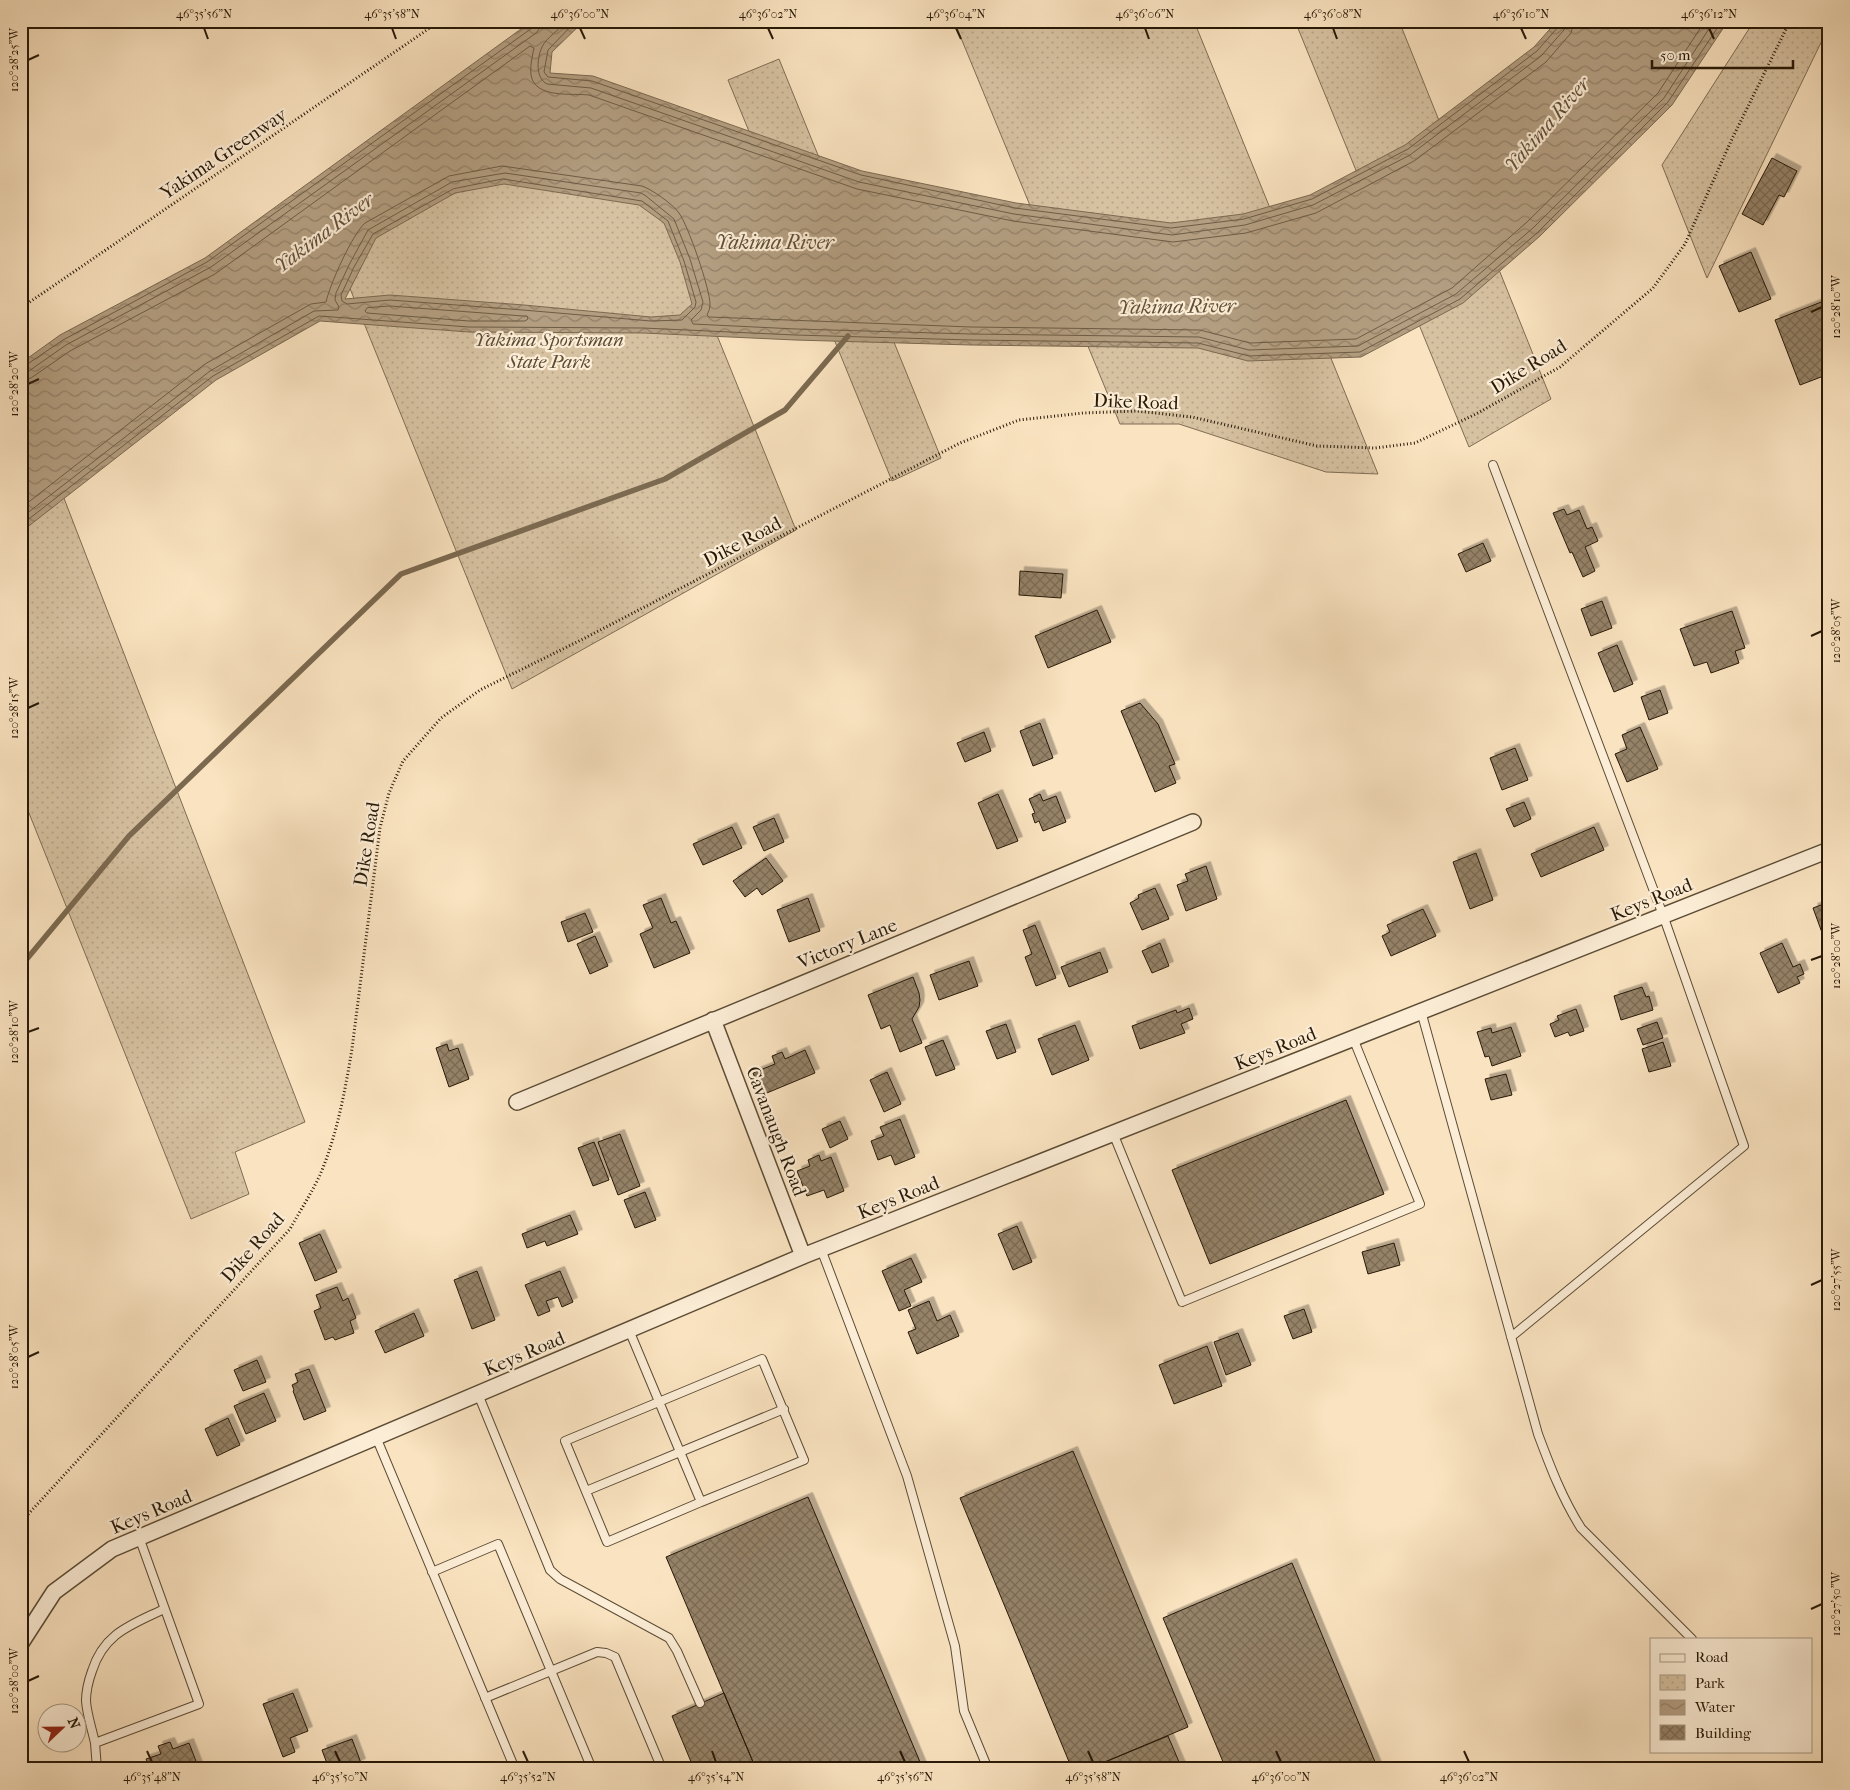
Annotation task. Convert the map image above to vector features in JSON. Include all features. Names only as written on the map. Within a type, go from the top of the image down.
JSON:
[{"type":"street","name":"Victory Lane","points":[[517,1102],[1192,822]]},
{"type":"street","name":"Keys Road","points":[[21,1643],[54,1592],[112,1549],[139,1537],[803,1256],[1829,850]]},
{"type":"street","name":"Cavanaugh Road","points":[[713,1020],[803,1256]]},
{"type":"lane","points":[[1493,465],[1663,916],[1744,1146],[1511,1337]]},
{"type":"lane","points":[[1421,1011],[1538,1434],[1551,1471],[1568,1508],[1581,1528],[1691,1638]]},
{"type":"lane","points":[[1113,1134],[1182,1302],[1420,1204],[1353,1038]]},
{"type":"lane","points":[[821,1249],[907,1476],[955,1646],[964,1711],[988,1769]]},
{"type":"lane","points":[[630,1330],[701,1502]]},
{"type":"lane","points":[[762,1359],[784,1409],[804,1460],[607,1542],[565,1441],[762,1359]]},
{"type":"lane","points":[[478,1394],[550,1570],[560,1579],[669,1638],[677,1651],[700,1703]]},
{"type":"lane","points":[[586,1491],[784,1409]]},
{"type":"lane","points":[[376,1437],[515,1769]]},
{"type":"lane","points":[[95,1742],[198,1704],[139,1537]]},
{"type":"lane","points":[[432,1572],[498,1544],[592,1769]]},
{"type":"lane","points":[[98,1769],[95,1742],[86,1703],[86,1689],[94,1663],[104,1646],[122,1630],[164,1609]]},
{"type":"lane","points":[[485,1698],[597,1652],[606,1652],[615,1657],[662,1769]]},
{"type":"path","name":"Yakima Greenway","points":[[21,308],[440,21]]},
{"type":"path","name":"Dike Road","points":[[21,1522],[290,1229],[319,1176],[332,1144],[346,1082],[352,1049],[380,828],[389,793],[403,761],[441,718],[480,690],[583,639],[960,443],[1019,420],[1083,413],[1137,411],[1192,417],[1317,446],[1375,448],[1415,443],[1476,414],[1560,366],[1653,288],[1684,244],[1790,21]]},
{"type":"green space","points":[[954,21],[1194,21],[1378,474],[1326,472],[1179,424],[1120,424]]},
{"type":"green space","points":[[1295,21],[1399,21],[1551,399],[1469,447]]},
{"type":"green space","points":[[1754,21],[1829,21],[1829,26],[1707,278],[1662,165]]},
{"type":"green space","points":[[779,59],[941,458],[892,481],[728,80]]},
{"type":"green space","name":"Yakima Sportsman State Park","points":[[630,121],[796,530],[512,689],[332,244]]},
{"type":"green space","points":[[21,387],[305,1122],[235,1152],[249,1194],[191,1219],[21,793]]},
{"type":"water","name":"Yakima River","points":[[532,21],[584,21],[552,52],[550,73],[593,76],[862,171],[1016,203],[1171,223],[1243,214],[1310,195],[1405,145],[1534,47],[1557,21],[1728,21],[1672,105],[1540,236],[1463,303],[1361,357],[1248,361],[1198,348],[971,345],[643,333],[469,332],[320,321],[216,380],[21,532],[21,363],[60,335],[205,258]],"holes":[[[504,184],[639,205],[664,223],[680,262],[692,304],[680,315],[651,317],[390,295],[345,299],[376,238],[455,193]]]},
{"type":"building","points":[[1772,158],[1797,171],[1784,197],[1779,195],[1763,225],[1742,214]]},
{"type":"building","points":[[1751,252],[1771,299],[1739,312],[1719,266]]},
{"type":"building","points":[[1829,299],[1829,374],[1800,385],[1775,320]]},
{"type":"building","points":[[1564,509],[1567,515],[1579,510],[1587,529],[1592,527],[1598,541],[1585,547],[1595,571],[1583,577],[1572,552],[1570,553],[1553,513]]},
{"type":"building","points":[[1483,543],[1491,561],[1466,572],[1458,554]]},
{"type":"building","points":[[1020,571],[1063,574],[1061,598],[1019,595]]},
{"type":"building","points":[[1602,601],[1612,628],[1591,636],[1581,609]]},
{"type":"building","points":[[1097,610],[1111,642],[1048,668],[1035,636]]},
{"type":"building","points":[[1732,611],[1745,648],[1735,651],[1739,663],[1711,673],[1707,662],[1694,666],[1680,629]]},
{"type":"building","points":[[1617,645],[1633,684],[1614,692],[1598,653]]},
{"type":"building","points":[[1660,690],[1668,713],[1649,720],[1641,697]]},
{"type":"building","points":[[1140,703],[1158,724],[1175,764],[1169,766],[1176,783],[1155,792],[1121,711]]},
{"type":"building","points":[[1040,723],[1053,758],[1033,766],[1020,731]]},
{"type":"building","points":[[1640,727],[1658,769],[1627,782],[1615,754],[1627,749],[1622,735]]},
{"type":"building","points":[[984,732],[991,751],[965,762],[957,743]]},
{"type":"building","points":[[1515,748],[1528,780],[1502,790],[1490,758]]},
{"type":"building","points":[[998,794],[1018,841],[997,849],[978,803]]},
{"type":"building","points":[[1040,794],[1043,801],[1056,796],[1066,822],[1043,831],[1039,821],[1035,823],[1032,814],[1035,813],[1029,799]]},
{"type":"building","points":[[1524,802],[1531,819],[1514,827],[1506,809]]},
{"type":"building","points":[[774,818],[784,842],[764,851],[753,827]]},
{"type":"building","points":[[732,827],[742,848],[703,865],[693,844]]},
{"type":"building","points":[[1594,827],[1604,850],[1541,877],[1531,854]]},
{"type":"building","points":[[1476,853],[1493,900],[1470,909],[1453,862]]},
{"type":"building","points":[[766,858],[783,881],[762,895],[757,888],[745,897],[733,881]]},
{"type":"building","points":[[1206,866],[1217,899],[1186,911],[1177,885],[1188,881],[1185,874]]},
{"type":"building","points":[[1155,888],[1169,919],[1142,930],[1130,903],[1139,898],[1138,895]]},
{"type":"building","points":[[661,898],[671,923],[676,921],[690,953],[654,968],[640,934],[653,928],[643,905]]},
{"type":"building","points":[[808,898],[820,931],[789,942],[777,910]]},
{"type":"building","points":[[1829,902],[1829,949],[1828,949],[1813,908]]},
{"type":"building","points":[[1423,909],[1436,936],[1391,956],[1382,936],[1390,932],[1387,925]]},
{"type":"building","points":[[585,913],[593,932],[568,942],[561,922]]},
{"type":"building","points":[[1035,925],[1056,978],[1036,986],[1025,957],[1032,954],[1023,930]]},
{"type":"building","points":[[595,936],[608,966],[590,974],[577,944]]},
{"type":"building","points":[[1160,943],[1169,966],[1152,973],[1142,951]]},
{"type":"building","points":[[1782,943],[1793,967],[1800,964],[1804,974],[1797,977],[1800,983],[1778,993],[1760,953]]},
{"type":"building","points":[[1100,952],[1108,972],[1069,987],[1061,967]]},
{"type":"building","points":[[969,961],[978,986],[939,1000],[930,975]]},
{"type":"building","points":[[913,977],[920,1000],[919,1007],[912,1019],[922,1043],[900,1052],[890,1025],[881,1029],[868,995]]},
{"type":"building","points":[[1642,987],[1646,997],[1649,996],[1653,1010],[1621,1020],[1614,996]]},
{"type":"building","points":[[1189,1008],[1193,1019],[1181,1024],[1185,1033],[1140,1049],[1132,1026],[1176,1010],[1177,1013]]},
{"type":"building","points":[[1576,1009],[1584,1031],[1570,1036],[1568,1032],[1555,1037],[1550,1024],[1559,1020],[1557,1016]]},
{"type":"building","points":[[1657,1022],[1663,1038],[1643,1045],[1637,1029]]},
{"type":"building","points":[[1006,1024],[1016,1052],[997,1059],[986,1031]]},
{"type":"building","points":[[1075,1025],[1089,1060],[1052,1075],[1038,1039]]},
{"type":"building","points":[[1511,1027],[1521,1056],[1492,1066],[1489,1056],[1485,1057],[1477,1032],[1491,1028],[1492,1033]]},
{"type":"building","points":[[943,1040],[955,1069],[936,1076],[925,1047]]},
{"type":"building","points":[[1663,1042],[1671,1066],[1649,1072],[1642,1049]]},
{"type":"building","points":[[447,1044],[449,1051],[458,1048],[469,1079],[449,1087],[436,1048]]},
{"type":"building","points":[[805,1050],[815,1073],[762,1095],[753,1073],[775,1064],[772,1056],[782,1052],[785,1059]]},
{"type":"building","points":[[887,1072],[901,1104],[884,1112],[870,1080]]},
{"type":"building","points":[[1506,1074],[1512,1095],[1491,1100],[1485,1079]]},
{"type":"building","points":[[1346,1100],[1384,1194],[1210,1264],[1172,1170]]},
{"type":"building","points":[[900,1119],[915,1157],[895,1165],[891,1155],[878,1160],[871,1141],[884,1136],[880,1127]]},
{"type":"building","points":[[840,1121],[848,1139],[830,1148],[822,1129]]},
{"type":"building","points":[[620,1134],[640,1186],[618,1195],[598,1142]]},
{"type":"building","points":[[594,1142],[609,1180],[593,1186],[578,1148]]},
{"type":"building","points":[[819,1155],[821,1161],[831,1157],[844,1191],[827,1198],[824,1190],[807,1196],[797,1171],[810,1166],[808,1160]]},
{"type":"building","points":[[645,1192],[656,1220],[635,1228],[624,1200]]},
{"type":"building","points":[[570,1215],[578,1234],[547,1246],[545,1241],[527,1248],[522,1234]]},
{"type":"building","points":[[1017,1226],[1032,1262],[1013,1270],[998,1234]]},
{"type":"building","points":[[320,1234],[337,1272],[315,1281],[299,1243]]},
{"type":"building","points":[[1394,1243],[1400,1265],[1368,1274],[1362,1252]]},
{"type":"building","points":[[911,1258],[922,1282],[904,1290],[911,1306],[899,1311],[882,1271]]},
{"type":"building","points":[[477,1271],[495,1320],[472,1329],[454,1280]]},
{"type":"building","points":[[560,1271],[573,1302],[562,1307],[558,1297],[546,1301],[550,1311],[538,1316],[525,1285]]},
{"type":"building","points":[[337,1287],[343,1301],[348,1298],[356,1318],[350,1321],[354,1333],[335,1340],[333,1337],[325,1340],[314,1311],[321,1308],[316,1295]]},
{"type":"building","points":[[929,1301],[937,1321],[950,1315],[959,1336],[917,1354],[908,1332],[916,1329],[908,1310]]},
{"type":"building","points":[[1304,1309],[1312,1332],[1293,1339],[1284,1316]]},
{"type":"building","points":[[414,1313],[424,1336],[385,1353],[375,1331]]},
{"type":"building","points":[[1238,1333],[1251,1365],[1226,1375],[1214,1342]]},
{"type":"building","points":[[1207,1346],[1222,1386],[1174,1404],[1159,1365]]},
{"type":"building","points":[[257,1360],[266,1382],[243,1391],[234,1370]]},
{"type":"building","points":[[309,1369],[326,1411],[304,1420],[292,1385],[298,1382],[295,1374]]},
{"type":"building","points":[[264,1393],[276,1421],[246,1434],[234,1406]]},
{"type":"building","points":[[228,1418],[240,1445],[217,1456],[205,1429]]},
{"type":"building","points":[[1073,1451],[1188,1727],[1088,1769],[1072,1769],[960,1498]]},
{"type":"building","points":[[808,1497],[923,1769],[756,1769],[666,1557]]},
{"type":"building","points":[[1292,1563],[1378,1769],[1226,1769],[1163,1618]]},
{"type":"building","points":[[293,1693],[308,1731],[290,1738],[295,1752],[283,1757],[263,1704]]},
{"type":"building","points":[[724,1693],[756,1769],[694,1769],[672,1716]]},
{"type":"building","points":[[1168,1736],[1182,1769],[1088,1769]]},
{"type":"building","points":[[352,1739],[361,1763],[347,1769],[329,1769],[322,1750]]},
{"type":"building","points":[[170,1742],[173,1749],[189,1743],[199,1769],[143,1769],[142,1766],[148,1764],[146,1759],[161,1754],[158,1746]]},
{"type":"waterway","points":[[21,966],[129,836],[401,574],[665,479],[785,410],[848,336]]}]
